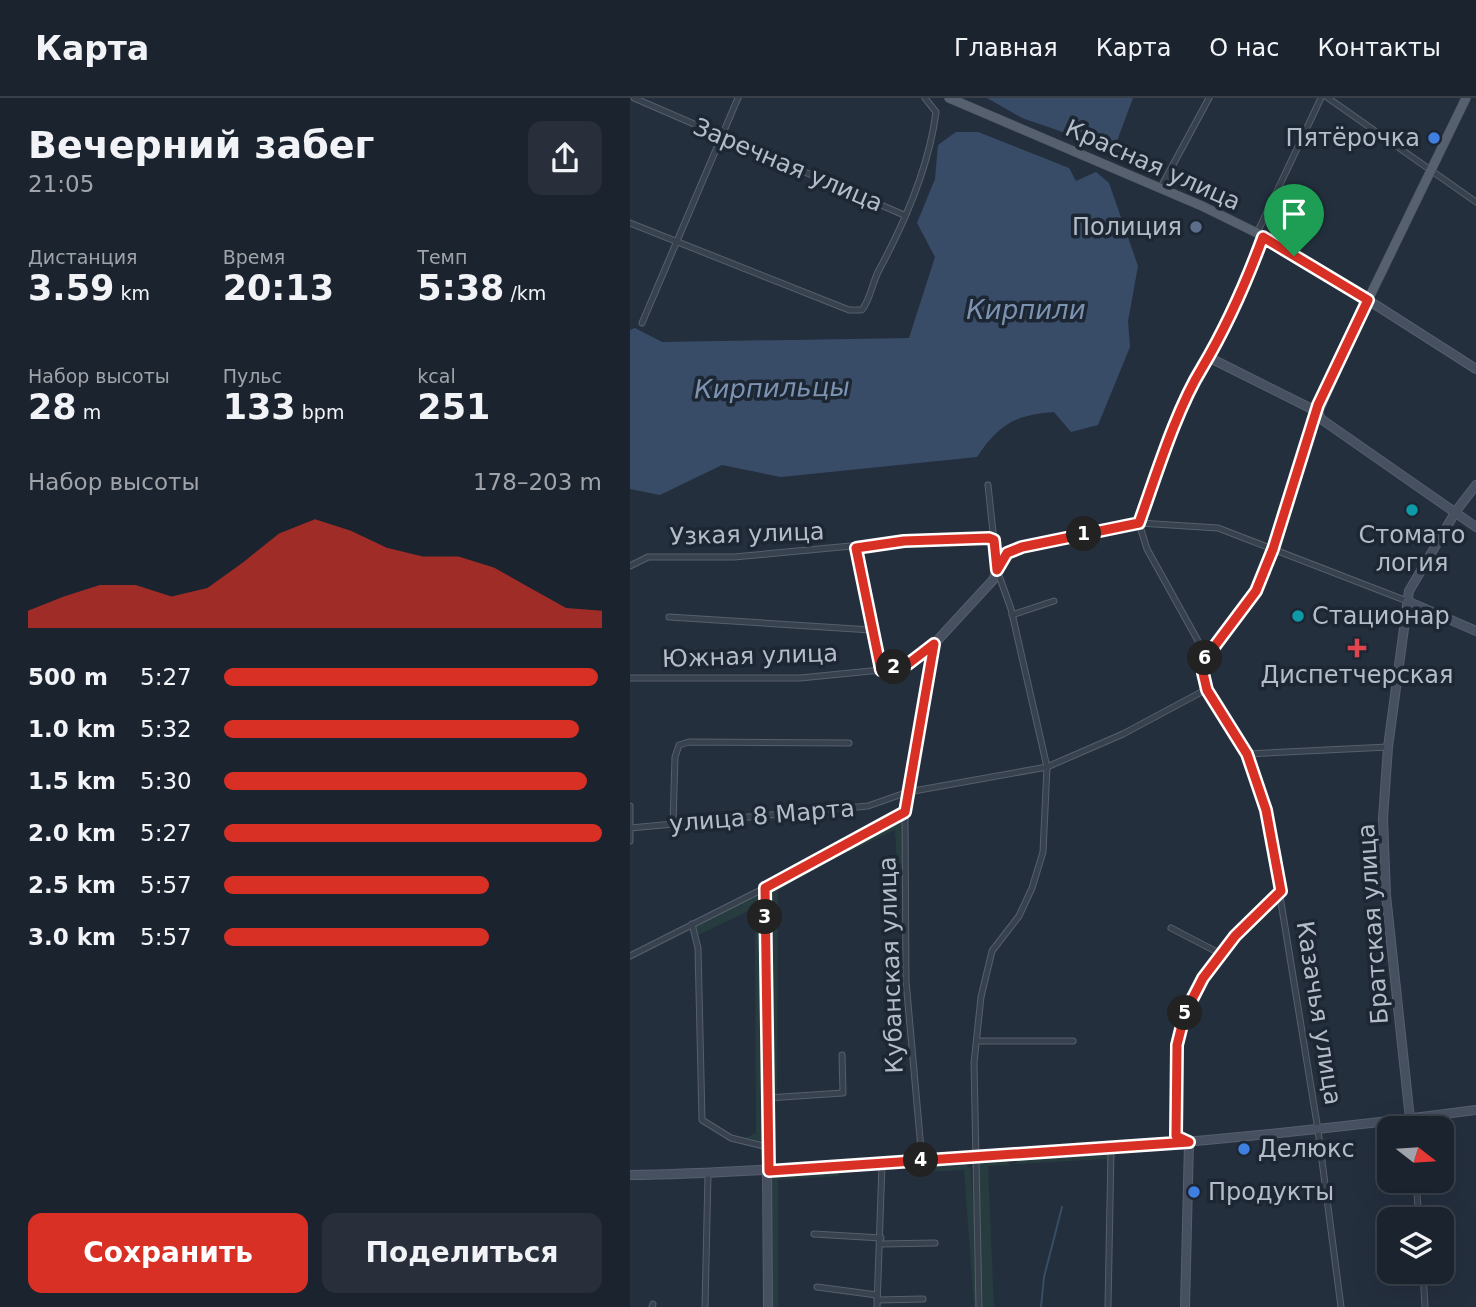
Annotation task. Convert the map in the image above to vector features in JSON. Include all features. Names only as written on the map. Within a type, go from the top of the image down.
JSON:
[{"type":"main road","name":"Красная улица","points":[[949,98],[1161,187],[1260,235],[1476,369]]},
{"type":"main road","points":[[1318,412],[1368,300],[1466,98]]},
{"type":"main road","points":[[997,570],[1007,553],[1022,547],[1139,523],[1174,431],[1202,368],[1211,356],[1260,235]]},
{"type":"main road","points":[[1211,356],[1214,360],[1318,412],[1321,419],[1457,511],[1476,527]]},
{"type":"main road","name":"Братская улица","points":[[1410,1116],[1385,895],[1383,818],[1388,747],[1407,601],[1413,583],[1476,485]]},
{"type":"main road","name":"Южная улица","points":[[934,644],[993,580],[997,570]]},
{"type":"main road","points":[[1407,601],[1476,631]]},
{"type":"main road","name":"Кубанская улица","points":[[905,812],[934,644]]},
{"type":"main road","points":[[768,1307],[765,888],[905,812]]},
{"type":"main road","points":[[1432,1116],[1476,1110]]},
{"type":"main road","points":[[630,1175],[769,1171],[1111,1149],[1377,1123]]},
{"type":"main road","points":[[1185,1307],[1189,1142]]},
{"type":"street","name":"Заречная улица","points":[[634,98],[904,215]]},
{"type":"street","points":[[642,323],[738,98]]},
{"type":"street","points":[[630,223],[674,243],[849,310],[862,310],[878,271],[893,249],[904,215],[924,170],[936,116],[925,98]]},
{"type":"street","points":[[1161,187],[1209,98]]},
{"type":"street","points":[[1260,235],[1321,98]]},
{"type":"street","points":[[1328,98],[1476,202]]},
{"type":"street","points":[[1205,659],[1256,591],[1273,549],[1318,412]]},
{"type":"street","points":[[979,1307],[974,1158],[976,1041],[992,951],[1019,916],[1044,852],[1047,767],[1012,615],[997,570],[988,485]]},
{"type":"street","points":[[1139,523],[1218,528],[1407,601]]},
{"type":"street","name":"Казачья улица","points":[[1139,523],[1147,549],[1205,659],[1203,673],[1207,690],[1247,754],[1266,810],[1318,1130],[1341,1307]]},
{"type":"street","name":"Узкая улица","points":[[630,566],[648,557],[734,558],[856,548],[904,541],[994,540]]},
{"type":"street","points":[[856,548],[881,670]]},
{"type":"street","points":[[1012,615],[1054,601]]},
{"type":"street","points":[[669,617],[871,630]]},
{"type":"street","name":"Южная улица","points":[[630,678],[800,678],[881,670],[908,664],[934,644]]},
{"type":"street","name":"улица 8 Марта","points":[[630,828],[868,806],[908,792],[1047,767],[1123,734],[1207,690]]},
{"type":"street","points":[[673,824],[675,758],[680,745],[690,742],[849,743]]},
{"type":"street","points":[[1247,754],[1388,747]]},
{"type":"street","points":[[630,806],[630,841]]},
{"type":"street","name":"Кубанская улица","points":[[905,812],[906,981],[922,1160]]},
{"type":"street","points":[[630,956],[765,888]]},
{"type":"street","points":[[1189,1142],[1176,1136],[1177,1045],[1185,1013],[1203,978],[1221,954],[1281,891]]},
{"type":"street","points":[[692,924],[698,948],[702,1120],[730,1138],[768,1147]]},
{"type":"street","points":[[1171,928],[1221,954]]},
{"type":"street","points":[[976,1041],[1073,1041]]},
{"type":"street","points":[[767,1098],[843,1093],[842,1055]]},
{"type":"street","points":[[1108,1307],[1111,1149]]},
{"type":"street","points":[[877,1301],[882,1164]]},
{"type":"street","points":[[705,1307],[708,1174]]},
{"type":"street","points":[[814,1234],[935,1243]]},
{"type":"street","points":[[1424,1284],[1425,1307]]},
{"type":"street","points":[[817,1287],[877,1301],[923,1299]]},
{"type":"green space","points":[[897,821],[902,822],[904,863],[897,864],[895,830],[849,852],[847,847]]},
{"type":"green space","points":[[792,877],[794,881],[778,891],[777,1096],[770,1096],[769,899],[773,888]]},
{"type":"green space","points":[[757,895],[763,898],[764,1140],[759,1142],[745,1138],[756,1133],[755,908],[698,935],[694,927]]},
{"type":"green space","points":[[1109,1154],[1108,1165],[1106,1159],[1015,1164],[1020,1159]]},
{"type":"green space","points":[[981,1161],[1006,1161],[1010,1165],[988,1166],[994,1307],[983,1307],[976,1168]]},
{"type":"green space","points":[[964,1163],[971,1169],[979,1307],[974,1307],[964,1170],[921,1172],[944,1164]]},
{"type":"green space","points":[[838,1173],[839,1176],[778,1180],[778,1307],[771,1307],[772,1178]]},
{"type":"water","points":[[987,98],[1133,98],[1111,157],[1092,142],[1022,118]]},
{"type":"water","name":"Кирпили","points":[[956,132],[978,132],[1069,168],[1076,181],[1096,172],[1109,183],[1138,266],[1128,321],[1130,347],[1098,425],[1071,432],[1054,412],[1040,413],[1009,423],[993,436],[977,457],[781,477],[722,465],[660,495],[630,489],[630,330],[635,328],[662,342],[909,338],[935,257],[917,223],[935,179],[938,145]]},
{"type":"waterway","points":[[1041,1307],[1044,1277],[1062,1207]]},
{"type":"place","name":"Пятёрочка","points":[[1434,138]]},
{"type":"place","name":"Полиция","points":[[1196,227]]},
{"type":"place","name":"Стомато логия","points":[[1412,510]]},
{"type":"place","name":"Стационар","points":[[1298,616]]},
{"type":"place","name":"Диспетчерская","points":[[1357,648]]},
{"type":"place","name":"Делюкс","points":[[1244,1149]]},
{"type":"place","name":"Продукты","points":[[1194,1192]]},
{"type":"route","points":[[1263,237],[1294,256],[1368,300],[1318,405],[1273,549],[1256,591],[1205,659],[1203,673],[1207,690],[1247,754],[1266,810],[1281,891],[1271,898],[1256,919],[1235,936],[1203,978],[1185,1013],[1177,1045],[1176,1136],[1189,1142],[769,1171],[765,888],[905,812],[934,644],[908,664],[881,670],[856,548],[904,541],[989,538],[994,540],[997,570],[1007,553],[1022,547],[1139,523],[1168,444],[1202,368],[1226,328],[1263,237]]},
{"type":"water label","name":"Кирпильцы","points":[[772,388]]}]
